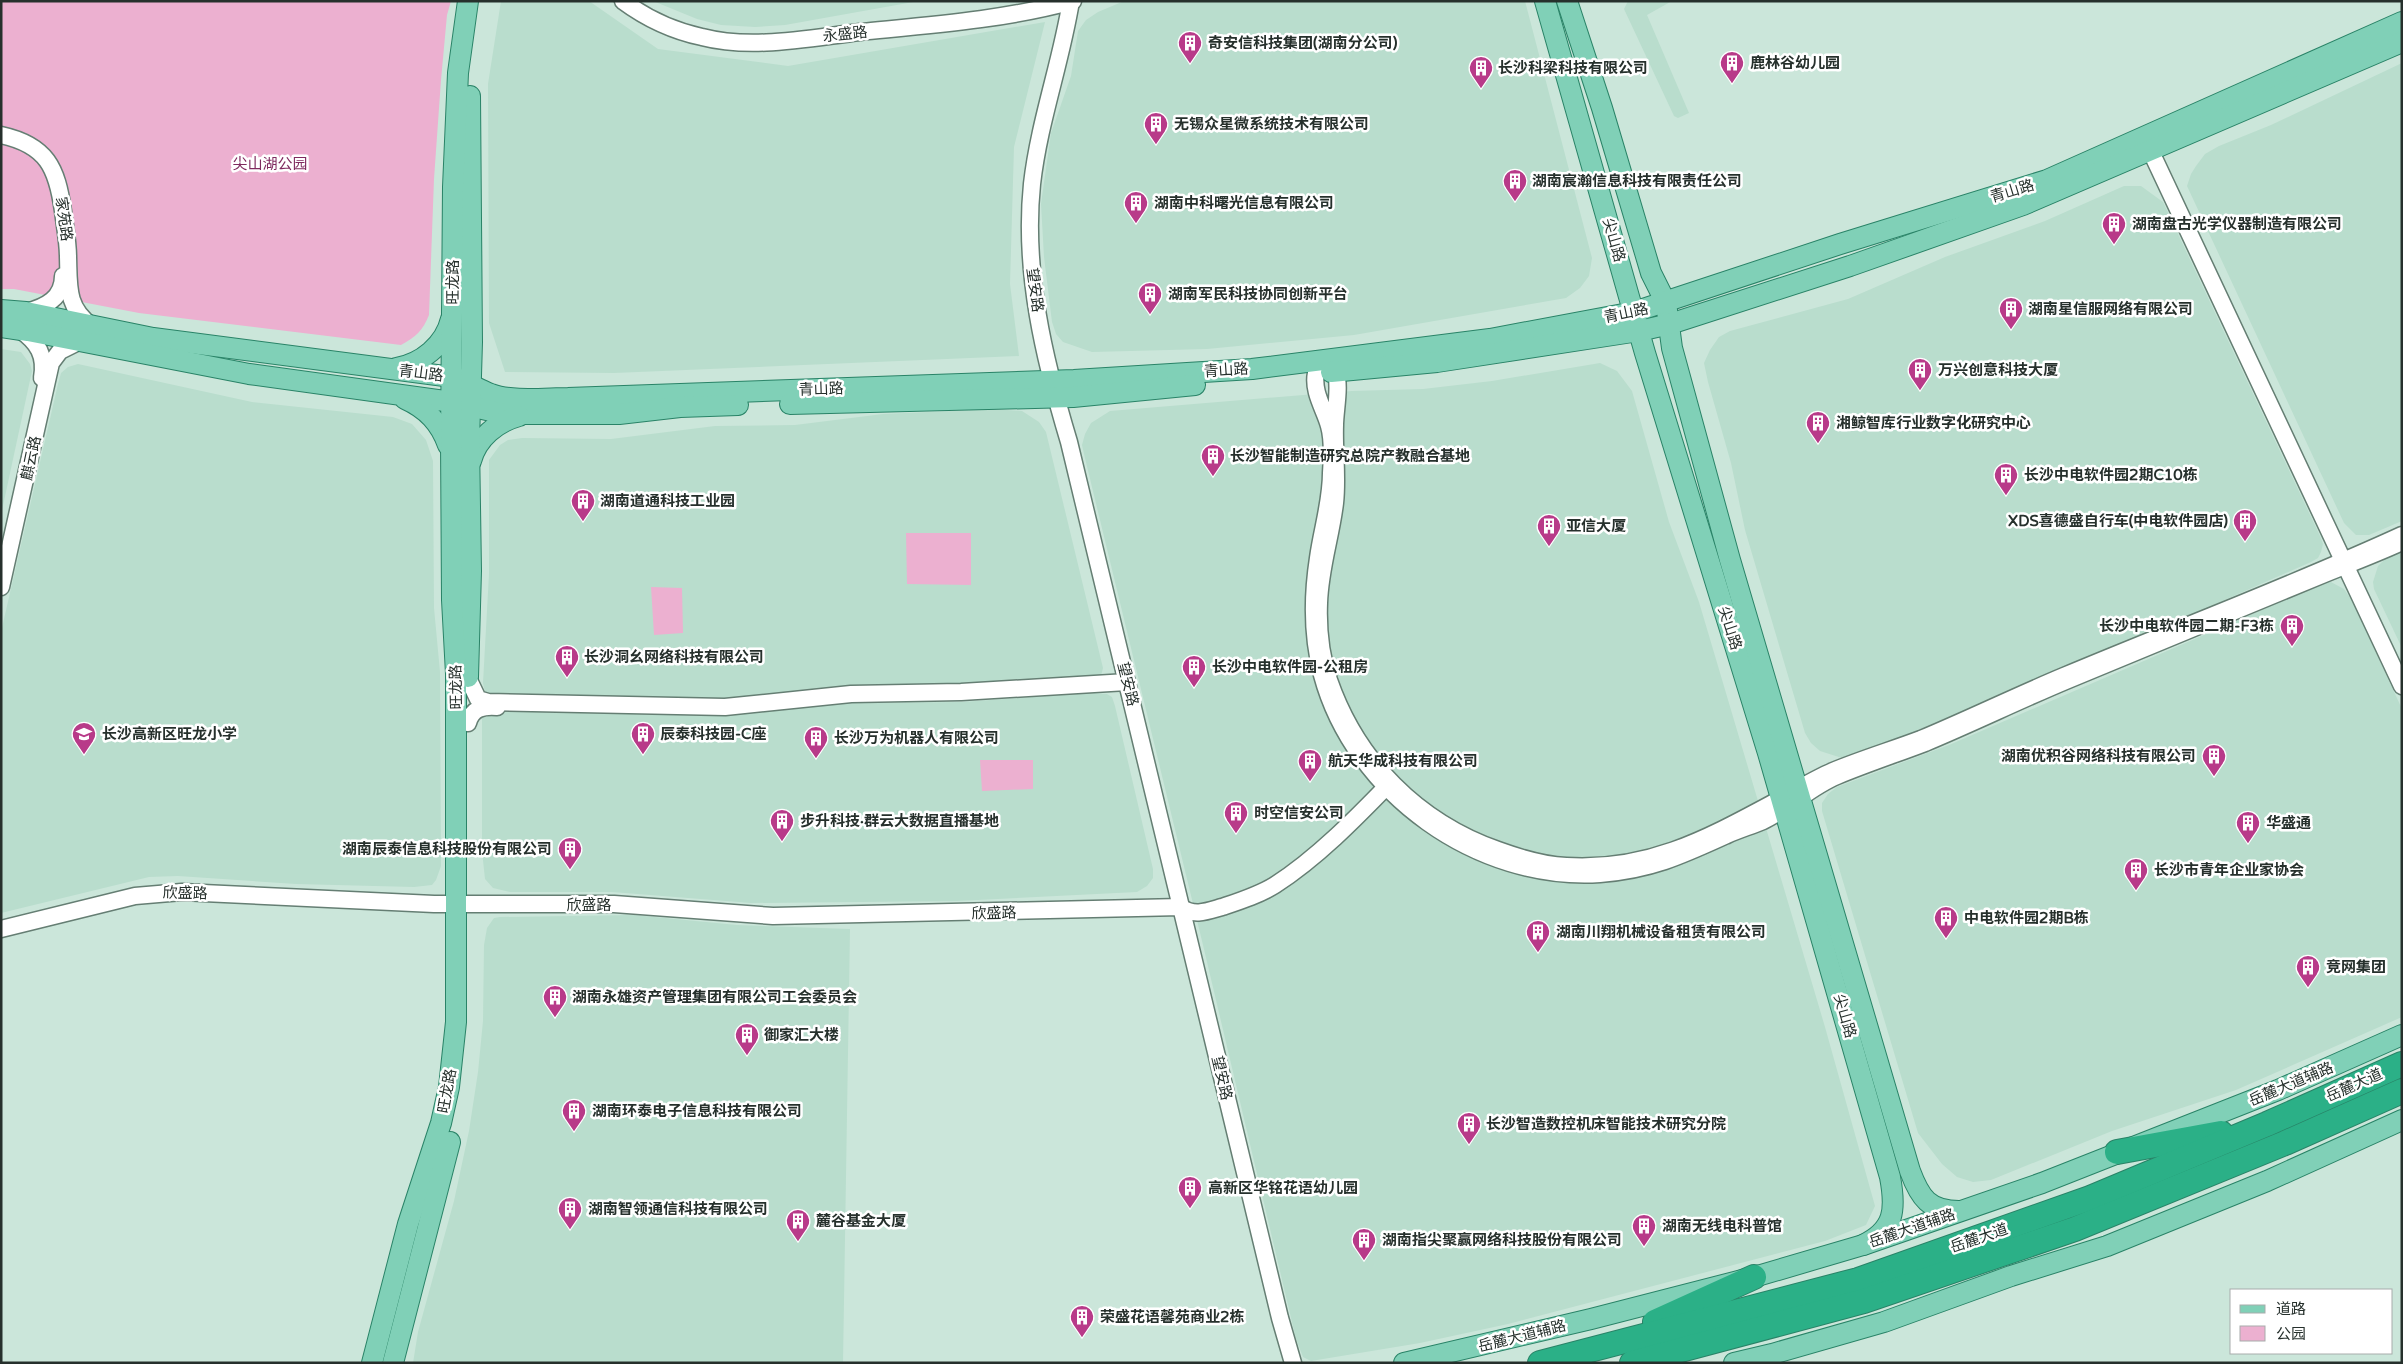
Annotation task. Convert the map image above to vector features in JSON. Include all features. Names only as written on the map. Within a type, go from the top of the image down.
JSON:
[{"type":"highway","name":"岳麓大道","points":[[1540,1363],[1858,1280],[2090,1198],[2267,1124],[2402,1064]]},
{"type":"highway","name":"岳麓大道","points":[[1632,1363],[1864,1301],[2058,1234],[2285,1143],[2402,1091]]},
{"type":"highway","points":[[2117,1152],[2267,1124]]},
{"type":"highway","points":[[1595,1349],[1754,1277]]},
{"type":"main road","name":"旺龙路","points":[[372,1363],[408,1224],[433,1155],[449,1086],[456,1022],[463,902],[471,571],[470,473],[461,405],[461,380],[453,312],[453,187],[458,73],[468,1]]},
{"type":"main road","name":"旺龙路","points":[[461,380],[472,342],[470,92],[480,1]]},
{"type":"main road","name":"尖山路","points":[[1546,1],[1639,331],[1915,1183],[1924,1199],[1936,1208],[1960,1211]]},
{"type":"main road","name":"尖山路","points":[[1567,1],[1602,108],[1651,273],[1666,303],[1672,348],[1730,560],[1890,1177],[1894,1196],[1889,1224],[1874,1240],[1863,1245]]},
{"type":"main road","name":"青山路","points":[[1,310],[16,323],[78,342],[248,374],[386,392],[461,405],[493,413],[524,415],[619,414],[690,407],[1051,389],[1252,369],[1325,368],[1438,362],[1639,331],[1670,324],[1850,266],[2014,208],[2402,22]]},
{"type":"main road","name":"青山路","points":[[1325,368],[1634,312],[1666,303],[1840,244],[2047,180],[2150,143],[2402,42]]},
{"type":"main road","points":[[388,369],[409,365],[426,357],[444,336],[453,312]]},
{"type":"main road","name":"青山路","points":[[16,323],[92,326],[153,338],[461,380],[492,395],[536,398],[1051,389]]},
{"type":"main road","points":[[472,342],[484,370],[498,386],[518,395],[536,398]]},
{"type":"main road","points":[[386,392],[416,404],[433,418],[444,434],[449,447],[451,463]]},
{"type":"main road","name":"旺龙路","points":[[393,1363],[442,1175],[464,1071],[468,1018],[452,600],[451,463],[461,405]]},
{"type":"main road","points":[[470,473],[476,448],[485,436],[505,421],[524,415]]},
{"type":"main road","name":"岳麓大道辅路","points":[[1404,1363],[1514,1339],[1754,1277],[1863,1245],[2042,1183],[2270,1093],[2402,1035]]},
{"type":"main road","points":[[1734,1363],[1884,1322],[2011,1276],[2107,1246],[2267,1181],[2402,1120]]},
{"type":"street","name":"永盛路","points":[[623,1],[636,10],[670,27],[702,38],[738,42],[780,41],[989,18],[1037,11],[1065,2]]},
{"type":"street","name":"永盛路","points":[[634,1],[672,22],[703,32],[738,36],[779,35],[988,13],[1065,2]]},
{"type":"street","name":"望安路","points":[[1065,2],[1059,65],[1040,137],[1031,200],[1031,265],[1051,389],[1273,1289],[1293,1363]]},
{"type":"street","name":"家苑路","points":[[1,135],[21,141],[38,150],[46,157],[55,173],[60,192],[68,249],[69,297],[75,311],[92,326]]},
{"type":"street","name":"家苑路","points":[[1,140],[25,148],[46,167],[55,192],[64,249],[61,291],[49,303],[16,323]]},
{"type":"street","points":[[2150,143],[2402,686]]},
{"type":"street","name":"麒云路","points":[[1,565],[44,365],[43,357],[36,343],[16,323]]},
{"type":"street","name":"麒云路","points":[[1,587],[51,363],[60,351],[78,342]]},
{"type":"street","points":[[1325,368],[1319,402],[1330,427],[1332,471],[1328,509],[1315,585],[1314,629],[1317,656],[1328,695],[1360,756],[1386,783],[1429,816],[1465,837],[1533,862],[1564,866],[1628,864],[1660,857],[1791,799],[1833,778],[1926,742],[2346,562],[2402,536]]},
{"type":"street","points":[[2346,562],[2402,542]]},
{"type":"street","points":[[2346,562],[2402,674]]},
{"type":"street","points":[[468,678],[478,699],[488,702],[672,707],[725,707],[851,694],[961,692],[1125,685]]},
{"type":"street","points":[[468,723],[475,711],[487,706],[725,711],[851,698],[962,696],[1125,685]]},
{"type":"street","name":"欣盛路","points":[[1,929],[113,900],[155,893],[182,892],[298,899],[614,904],[773,916],[1178,904],[1190,912],[1199,913],[1235,903],[1274,885],[1314,854],[1386,783]]},
{"type":"street","name":"欣盛路","points":[[1,924],[133,890],[182,886],[463,902]]},
{"type":"street","name":"望安路","points":[[1178,904],[1284,1363]]},
{"type":"shaded area","points":[[501,1],[589,1],[658,49],[788,66],[1045,22],[1014,147],[1010,284],[1019,356],[614,373],[505,372],[489,323],[488,84]]},
{"type":"shaded area","points":[[653,1],[919,1],[785,25],[755,27],[721,25],[697,19]]},
{"type":"shaded area","points":[[1124,1],[1525,1],[1592,258],[1589,276],[1580,288],[1566,298],[1354,335],[1207,349],[1092,352],[1063,342],[1056,334],[1052,322],[1044,257],[1041,204],[1051,133],[1071,76],[1078,31],[1086,20],[1098,12]]},
{"type":"shaded area","points":[[1628,1],[1672,1],[1647,15],[1689,113],[1678,118],[1674,116],[1624,9]]},
{"type":"shaded area","points":[[2402,63],[2402,521],[2369,535],[2356,535],[2344,523],[2187,186],[2191,174],[2205,154]]},
{"type":"shaded area","points":[[2124,186],[2141,186],[2163,202],[2320,536],[2323,544],[2318,558],[2211,606],[1899,738],[1842,758],[1820,751],[1811,743],[1805,733],[1745,530],[1731,463],[1704,363],[1710,350],[1719,337],[1730,331],[1848,299],[1945,257],[2045,221]]},
{"type":"shaded area","points":[[1,349],[21,352],[30,364],[32,371],[1,515]]},
{"type":"shaded area","points":[[1600,363],[1617,371],[1632,391],[1669,522],[1699,602],[1825,1027],[1875,1206],[1866,1225],[1825,1241],[1508,1324],[1420,1343],[1311,1361],[1303,1357],[1296,1339],[1084,454],[1082,445],[1085,434],[1091,423],[1110,411],[1352,391],[1423,389],[1492,381]]},
{"type":"shaded area","points":[[78,364],[252,402],[393,417],[412,424],[426,440],[433,461],[434,608],[440,672],[441,866],[432,885],[414,887],[296,884],[178,876],[149,877],[1,913],[1,632],[61,373],[68,367]]},
{"type":"shaded area","points":[[992,409],[1022,411],[1039,422],[1046,432],[1103,668],[1101,676],[725,701],[488,695],[485,692],[483,683],[489,574],[489,460],[500,445],[508,440],[522,438],[611,439],[715,426],[795,425],[883,414]]},
{"type":"shaded area","points":[[2402,551],[2402,648],[2374,589],[2373,582],[2378,566],[2385,559]]},
{"type":"shaded area","points":[[2329,581],[2344,589],[2351,599],[2402,709],[2402,1017],[2236,1090],[2112,1131],[1991,1180],[1973,1182],[1957,1177],[1942,1164],[1918,1133],[1822,811],[1822,803],[1828,794],[1837,787],[1949,745]]},
{"type":"shaded area","points":[[1090,693],[1107,694],[1112,697],[1115,706],[1153,869],[1153,878],[1147,886],[1137,892],[957,901],[751,903],[612,892],[510,892],[493,888],[485,879],[482,851],[482,715],[493,711],[726,716],[850,703],[962,702]]},
{"type":"shaded area","points":[[634,915],[737,925],[850,929],[843,1363],[413,1363],[418,1332],[454,1201],[469,1131],[483,1021],[484,945],[487,928],[494,918],[500,917]]},
{"type":"green space","name":"尖山湖公园","points":[[1,1],[451,1],[447,15],[434,179],[429,315],[421,329],[415,336],[401,345],[139,313],[14,289],[1,289]]},
{"type":"green space","points":[[906,533],[971,533],[971,585],[907,584]]},
{"type":"green space","points":[[651,587],[682,588],[683,633],[654,635]]},
{"type":"green space","points":[[980,760],[1033,760],[1033,789],[982,791]]},
{"type":"place","name":"奇安信科技集团(湖南分公司)","points":[[1190,64]]},
{"type":"place","name":"鹿林谷幼儿园","points":[[1732,84]]},
{"type":"place","name":"长沙科梁科技有限公司","points":[[1481,89]]},
{"type":"place","name":"无锡众星微系统技术有限公司","points":[[1156,145]]},
{"type":"place","name":"湖南宸瀚信息科技有限责任公司","points":[[1515,202]]},
{"type":"place","name":"湖南中科曙光信息有限公司","points":[[1136,224]]},
{"type":"place","name":"湖南盘古光学仪器制造有限公司","points":[[2114,245]]},
{"type":"place","name":"湖南军民科技协同创新平台","points":[[1150,315]]},
{"type":"place","name":"湖南星信服网络有限公司","points":[[2011,330]]},
{"type":"place","name":"万兴创意科技大厦","points":[[1920,391]]},
{"type":"place","name":"湘鲸智库行业数字化研究中心","points":[[1818,444]]},
{"type":"place","name":"长沙智能制造研究总院产教融合基地","points":[[1213,477]]},
{"type":"place","name":"长沙中电软件园2期C10栋","points":[[2006,496]]},
{"type":"place","name":"湖南道通科技工业园","points":[[583,522]]},
{"type":"place","name":"XDS喜德盛自行车(中电软件园店)","points":[[2245,542]]},
{"type":"place","name":"亚信大厦","points":[[1549,547]]},
{"type":"place","name":"长沙中电软件园二期-F3栋","points":[[2292,647]]},
{"type":"place","name":"长沙洞幺网络科技有限公司","points":[[567,678]]},
{"type":"place","name":"长沙中电软件园-公租房","points":[[1194,688]]},
{"type":"place","name":"长沙高新区旺龙小学","points":[[84,755]]},
{"type":"place","name":"辰泰科技园-C座","points":[[643,755]]},
{"type":"place","name":"长沙万为机器人有限公司","points":[[816,759]]},
{"type":"place","name":"湖南优积谷网络科技有限公司","points":[[2214,777]]},
{"type":"place","name":"航天华成科技有限公司","points":[[1310,782]]},
{"type":"place","name":"时空信安公司","points":[[1236,834]]},
{"type":"place","name":"步升科技·群云大数据直播基地","points":[[782,842]]},
{"type":"place","name":"华盛通","points":[[2248,844]]},
{"type":"place","name":"湖南辰泰信息科技股份有限公司","points":[[570,870]]},
{"type":"place","name":"长沙市青年企业家协会","points":[[2136,891]]},
{"type":"place","name":"中电软件园2期B栋","points":[[1946,939]]},
{"type":"place","name":"湖南川翔机械设备租赁有限公司","points":[[1538,953]]},
{"type":"place","name":"竞网集团","points":[[2308,988]]},
{"type":"place","name":"湖南永雄资产管理集团有限公司工会委员会","points":[[555,1018]]},
{"type":"place","name":"御家汇大楼","points":[[747,1056]]},
{"type":"place","name":"湖南环泰电子信息科技有限公司","points":[[574,1132]]},
{"type":"place","name":"长沙智造数控机床智能技术研究分院","points":[[1469,1145]]},
{"type":"place","name":"高新区华铭花语幼儿园","points":[[1190,1209]]},
{"type":"place","name":"湖南智领通信科技有限公司","points":[[570,1230]]},
{"type":"place","name":"麓谷基金大厦","points":[[798,1242]]},
{"type":"place","name":"湖南无线电科普馆","points":[[1644,1247]]},
{"type":"place","name":"湖南指尖聚赢网络科技股份有限公司","points":[[1364,1261]]},
{"type":"place","name":"荣盛花语馨苑商业2栋","points":[[1082,1338]]}]
